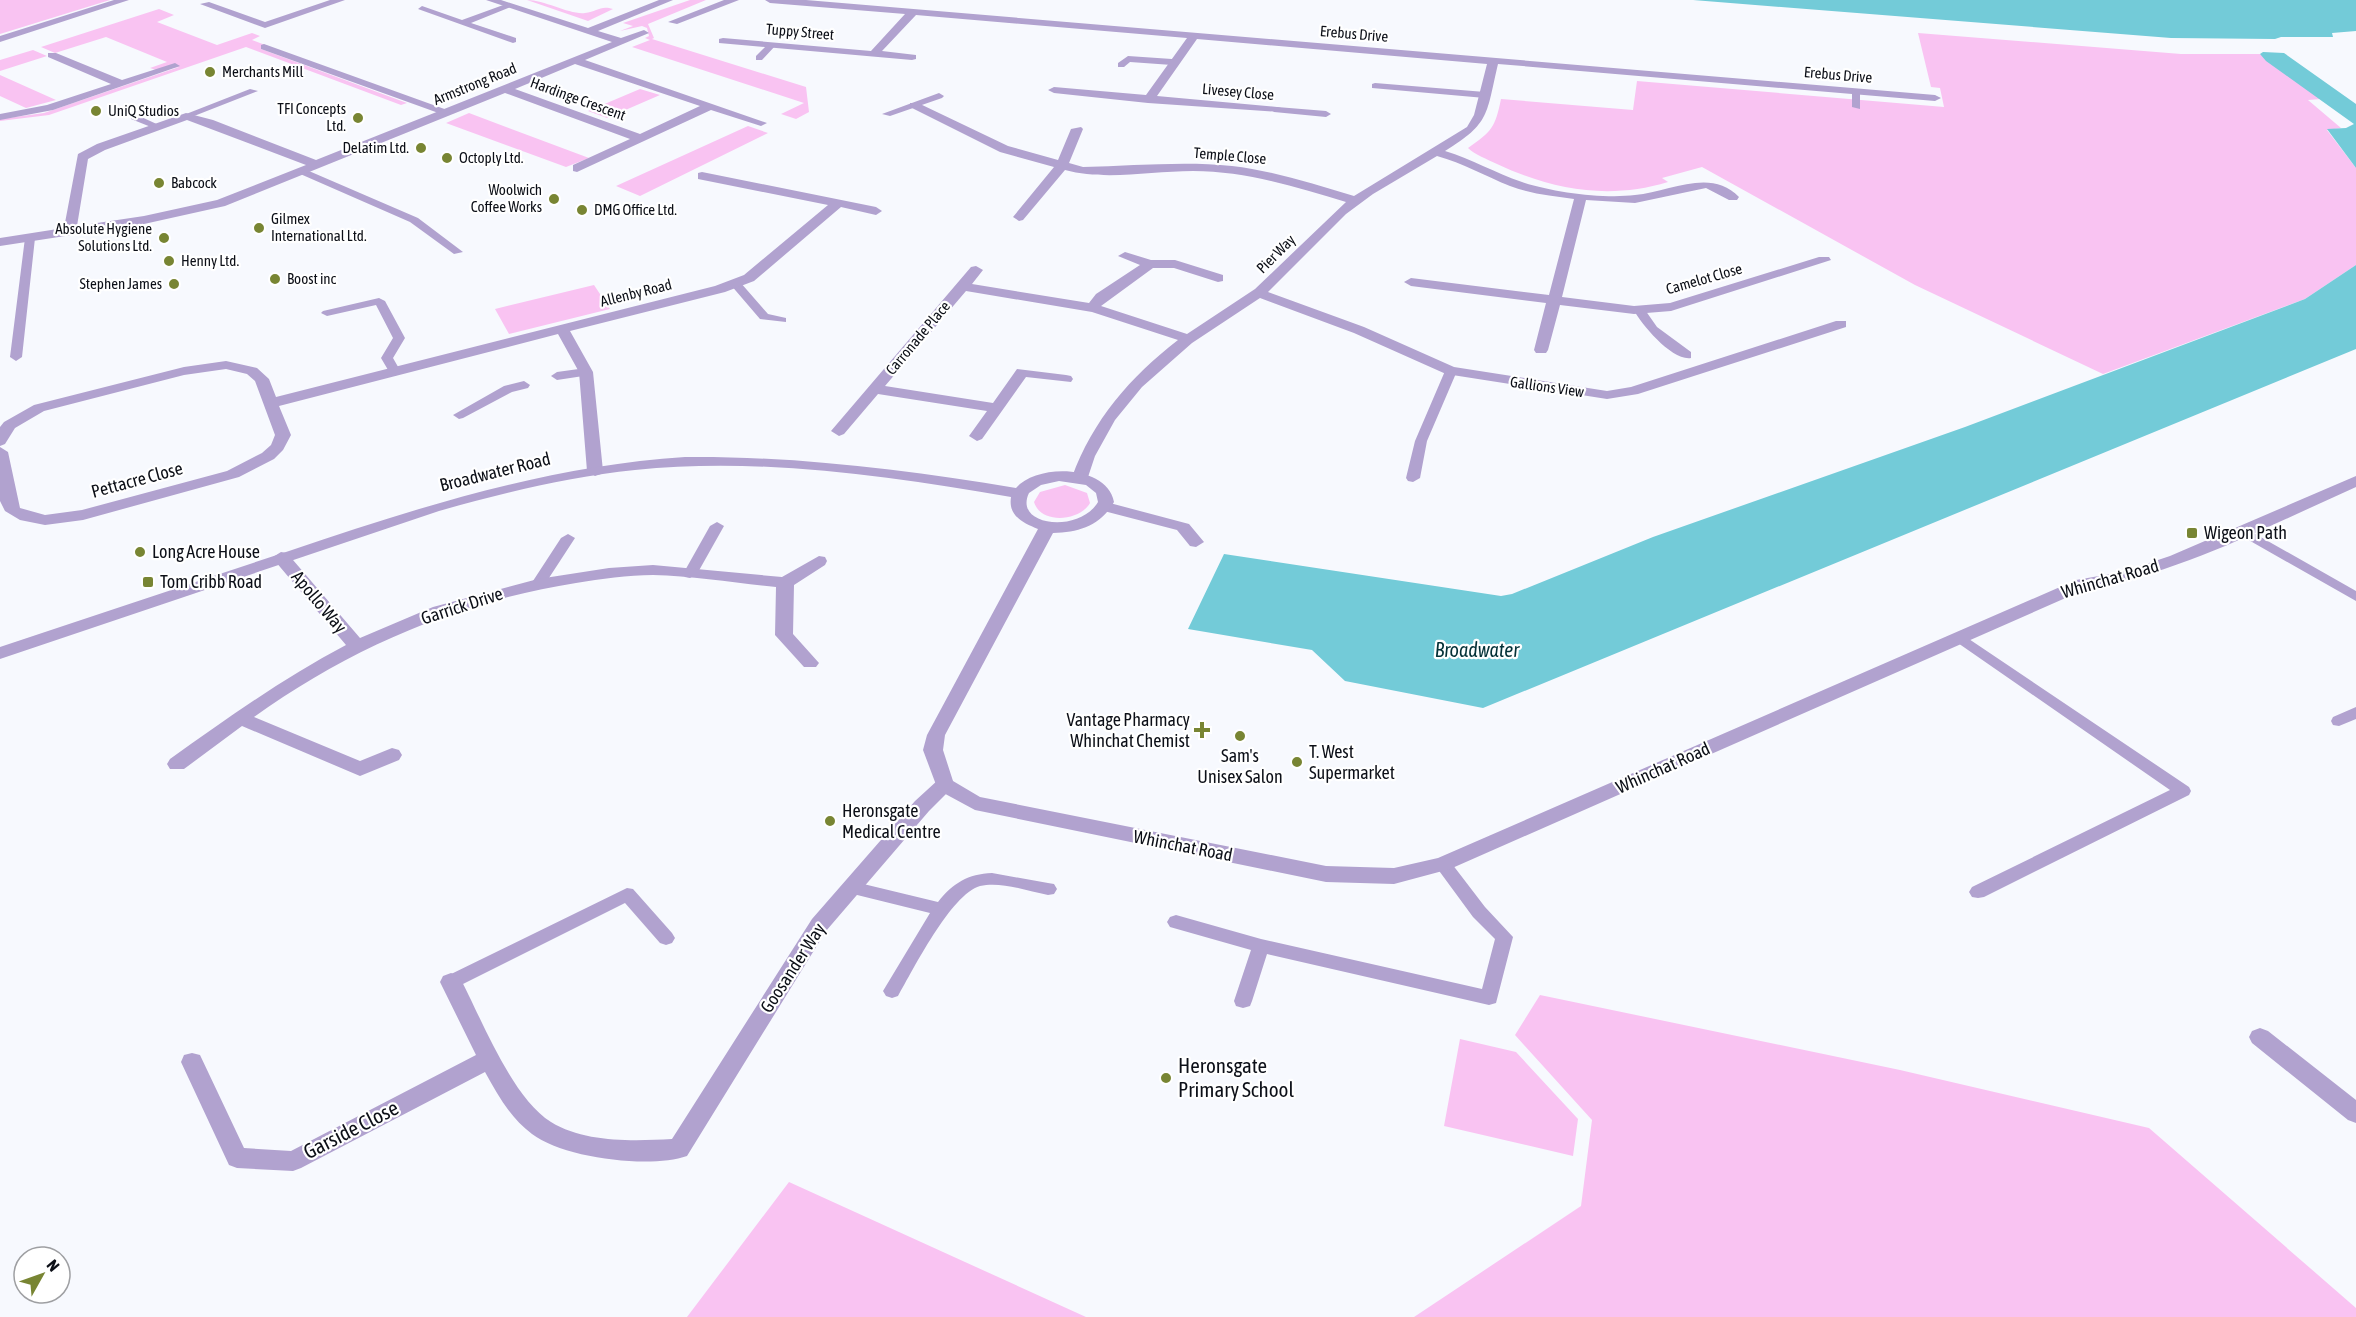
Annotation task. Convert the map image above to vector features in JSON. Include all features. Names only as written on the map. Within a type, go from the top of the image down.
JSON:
[{"type":"street","points":[[0,39],[124,0]]},
{"type":"street","points":[[205,4],[265,25],[340,0]]},
{"type":"street","points":[[491,0],[622,42]]},
{"type":"street","points":[[588,31],[668,0]]},
{"type":"street","points":[[673,22],[734,0]]},
{"type":"street","name":"Erebus Drive","points":[[770,0],[1935,98]]},
{"type":"street","points":[[874,54],[913,12]]},
{"type":"street","name":"Armstrong Road","points":[[0,242],[190,211],[248,194],[644,33]]},
{"type":"street","points":[[1148,100],[1173,62],[1194,36]]},
{"type":"street","name":"Tuppy Street","points":[[723,41],[912,57]]},
{"type":"street","points":[[52,55],[122,84]]},
{"type":"street","name":"Hardinge Crescent","points":[[576,61],[761,123]]},
{"type":"street","name":"Pier Way","points":[[1080,477],[1094,444],[1119,406],[1148,371],[1188,339],[1258,293],[1287,270],[1327,224],[1356,201],[1436,152],[1478,122],[1493,61]]},
{"type":"street","points":[[0,117],[39,111],[175,66]]},
{"type":"street","name":"Hardinge Crescent","points":[[506,89],[639,138]]},
{"type":"street","name":"Livesey Close","points":[[1054,90],[1277,110]]},
{"type":"street","name":"Temple Close","points":[[914,105],[1004,149],[1029,158],[1063,164],[1083,171],[1195,167],[1234,170],[1281,178],[1356,201]]},
{"type":"street","name":"Hardinge Crescent","points":[[577,168],[710,106]]},
{"type":"street","points":[[70,231],[82,157],[87,153],[186,116],[209,122],[317,165]]},
{"type":"street","points":[[1019,218],[1063,164],[1077,129]]},
{"type":"street","points":[[1436,152],[1464,160],[1515,184],[1581,197],[1635,199],[1708,184],[1733,196]]},
{"type":"street","points":[[702,176],[876,211]]},
{"type":"street","points":[[1541,350],[1581,197]]},
{"type":"street","name":"Allenby Road","points":[[562,329],[736,284],[761,270],[838,203]]},
{"type":"street","points":[[1125,256],[1150,264],[1175,264],[1218,278]]},
{"type":"street","name":"Camelot Close","points":[[1411,282],[1553,301],[1639,309],[1671,307],[1824,260]]},
{"type":"street","points":[[1092,308],[1101,297],[1150,264]]},
{"type":"street","name":"Carronade Place","points":[[839,431],[975,270]]},
{"type":"street","name":"Carronade Place","points":[[962,286],[1092,308],[1124,316],[1188,339]]},
{"type":"street","name":"Gallions View","points":[[1258,293],[1359,330],[1451,371],[1607,395],[1634,391],[1840,324]]},
{"type":"street","points":[[272,403],[562,329],[586,372],[595,471]]},
{"type":"street","name":"Pettacre Close","points":[[0,441],[9,425],[39,408],[205,366],[226,365],[252,371],[262,379],[283,435],[278,447],[256,464],[233,474],[63,519],[26,517],[13,511],[8,501],[0,452]]},
{"type":"street","points":[[977,436],[1022,372],[1066,379]]},
{"type":"street","name":"Carronade Place","points":[[875,389],[997,408]]},
{"type":"street","name":"Broadwater Road","points":[[0,652],[433,508],[504,488],[595,471],[675,462],[776,463],[918,476],[1020,494]]},
{"type":"street","points":[[1066,476],[1080,477],[1102,489],[1107,498],[1106,507],[1100,515],[1077,526],[1048,526],[1035,523],[1019,510],[1017,502],[1020,494],[1038,480],[1066,476]]},
{"type":"street","name":"Whinchat Road","points":[[945,784],[975,803],[1326,874],[1394,876],[1443,864],[2082,584],[2125,577],[2176,560],[2356,482]]},
{"type":"street","points":[[1106,507],[1183,527],[1196,542]]},
{"type":"street","points":[[945,784],[933,750],[936,735],[1048,526]]},
{"type":"street","name":"Apollo Way","points":[[281,557],[357,646]]},
{"type":"street","points":[[810,663],[784,635],[785,583],[819,561]]},
{"type":"street","name":"Garrick Drive","points":[[177,764],[278,692],[357,646],[439,611],[538,584],[578,576],[653,570],[785,583]]},
{"type":"street","points":[[239,718],[360,769],[392,755]]},
{"type":"street","name":"Goosander Way","points":[[451,982],[490,1059],[530,1119],[565,1140],[640,1152],[679,1149],[819,925],[922,806],[945,784]]},
{"type":"street","points":[[2260,1037],[2356,1113]]},
{"type":"street","name":"Garside Close","points":[[192,1062],[237,1158],[292,1161],[490,1059]]},
{"type":"lane","points":[[462,22],[508,6]]},
{"type":"lane","points":[[422,9],[513,40]]},
{"type":"lane","points":[[759,57],[772,45]]},
{"type":"lane","points":[[264,47],[447,113]]},
{"type":"lane","points":[[1121,65],[1128,59],[1173,62]]},
{"type":"lane","points":[[1375,86],[1485,95]]},
{"type":"lane","points":[[186,116],[253,91]]},
{"type":"lane","points":[[1856,91],[1857,107]]},
{"type":"lane","points":[[887,114],[939,96]]},
{"type":"lane","name":"Livesey Close","points":[[1277,110],[1326,114]]},
{"type":"lane","points":[[134,117],[156,126]]},
{"type":"lane","points":[[302,171],[414,220],[458,252]]},
{"type":"lane","points":[[16,357],[30,237]]},
{"type":"lane","points":[[736,284],[764,317],[782,320]]},
{"type":"lane","points":[[327,313],[379,301],[399,338],[387,358],[395,372]]},
{"type":"lane","points":[[1639,309],[1651,329],[1687,355]]},
{"type":"lane","points":[[1413,478],[1421,441],[1451,371]]},
{"type":"lane","points":[[557,376],[586,372]]},
{"type":"lane","points":[[459,415],[508,389],[524,385]]},
{"type":"lane","points":[[690,574],[717,526]]},
{"type":"lane","points":[[2242,531],[2356,597]]},
{"type":"lane","points":[[538,584],[568,538]]},
{"type":"lane","points":[[1960,638],[2183,791],[1978,892]]},
{"type":"lane","points":[[2339,721],[2356,712]]},
{"type":"lane","points":[[1176,922],[1261,946],[1490,998],[1504,937],[1479,912],[1443,864]]},
{"type":"lane","points":[[892,991],[941,909],[973,881],[1005,880],[1048,889]]},
{"type":"lane","points":[[851,887],[941,909]]},
{"type":"lane","points":[[451,982],[627,894],[666,938]]},
{"type":"lane","points":[[1243,1002],[1261,946]]},
{"type":"shaded area","points":[[0,0],[110,0],[0,34]]},
{"type":"shaded area","points":[[527,0],[579,13],[602,8],[613,9],[588,21]]},
{"type":"shaded area","points":[[690,0],[706,0],[648,24],[654,38],[652,39],[806,87],[809,112],[796,119],[781,114],[804,103],[632,47],[650,40],[645,38],[649,36],[647,28],[642,26],[620,31],[633,26],[623,23]]},
{"type":"shaded area","points":[[159,9],[174,15],[157,22],[217,45],[252,33],[260,36],[252,40],[268,46],[261,49],[407,103],[401,105],[246,47],[49,115],[0,121],[0,119],[44,113],[179,67],[156,70],[150,68],[167,62],[106,37],[55,53],[41,47]]},
{"type":"shaded area","points":[[1918,33],[2181,54],[2260,54],[2321,99],[2308,100],[2341,128],[2327,130],[2356,168],[2356,265],[2305,299],[2103,374],[1915,285],[1702,167],[1662,178],[1668,182],[1646,187],[1624,190],[1581,190],[1518,173],[1481,157],[1468,148],[1491,128],[1501,99],[1633,110],[1637,81],[1944,107],[1940,88],[1931,87]]},
{"type":"shaded area","points":[[33,50],[47,56],[0,71],[0,60]]},
{"type":"shaded area","points":[[0,75],[56,100],[26,108],[0,96]]},
{"type":"shaded area","points":[[640,89],[660,95],[607,118],[588,111]]},
{"type":"shaded area","points":[[469,113],[589,158],[566,167],[446,123]]},
{"type":"shaded area","points":[[748,126],[768,133],[640,196],[616,186]]},
{"type":"shaded area","points":[[594,285],[610,309],[509,334],[495,309]]},
{"type":"shaded area","points":[[1065,485],[1087,493],[1090,503],[1085,509],[1070,517],[1061,518],[1044,514],[1038,509],[1034,502],[1040,492]]},
{"type":"shaded area","points":[[1540,995],[1900,1070],[2149,1128],[2356,1308],[2356,1317],[1414,1317],[1581,1206],[1592,1120],[1515,1035]]},
{"type":"shaded area","points":[[1460,1039],[1516,1052],[1578,1119],[1573,1156],[1444,1126]]},
{"type":"shaded area","points":[[789,1182],[1086,1317],[687,1317]]},
{"type":"water","points":[[1693,0],[2356,0],[2356,31],[2332,33],[2333,37],[2171,38]]},
{"type":"water","points":[[2263,52],[2284,53],[2356,104],[2356,168],[2327,129],[2346,128],[2354,124],[2266,61],[2260,54]]},
{"type":"water","name":"Broadwater","points":[[2356,265],[2356,349],[1483,708],[1345,681],[1312,650],[1188,629],[1224,554],[1501,596],[1512,594],[1653,537],[1965,427],[2305,299]]},
{"type":"place","name":"Merchants Mill","points":[[210,72]]},
{"type":"place","name":"UniQ Studios","points":[[96,111]]},
{"type":"place","name":"TFI Concepts Ltd.","points":[[358,118]]},
{"type":"place","name":"Delatim Ltd.","points":[[421,148]]},
{"type":"place","name":"Octoply Ltd.","points":[[447,158]]},
{"type":"place","name":"Babcock","points":[[159,183]]},
{"type":"place","name":"Woolwich Coffee Works","points":[[554,199]]},
{"type":"place","name":"DMG Office Ltd.","points":[[582,210]]},
{"type":"place","name":"Gilmex International Ltd.","points":[[259,228]]},
{"type":"place","name":"Absolute Hygiene Solutions Ltd.","points":[[164,238]]},
{"type":"place","name":"Henny Ltd.","points":[[169,261]]},
{"type":"place","name":"Boost inc","points":[[275,279]]},
{"type":"place","name":"Stephen James","points":[[174,284]]},
{"type":"place","name":"Wigeon Path","points":[[2192,533]]},
{"type":"place","name":"Long Acre House","points":[[140,552]]},
{"type":"place","name":"Tom Cribb Road","points":[[148,582]]},
{"type":"place","name":"Vantage Pharmacy Whinchat Chemist","points":[[1202,730]]},
{"type":"place","name":"Sam's Unisex Salon","points":[[1240,736]]},
{"type":"place","name":"T. West Supermarket","points":[[1297,762]]},
{"type":"place","name":"Heronsgate Medical Centre","points":[[830,821]]},
{"type":"place","name":"Heronsgate Primary School","points":[[1166,1078]]}]
